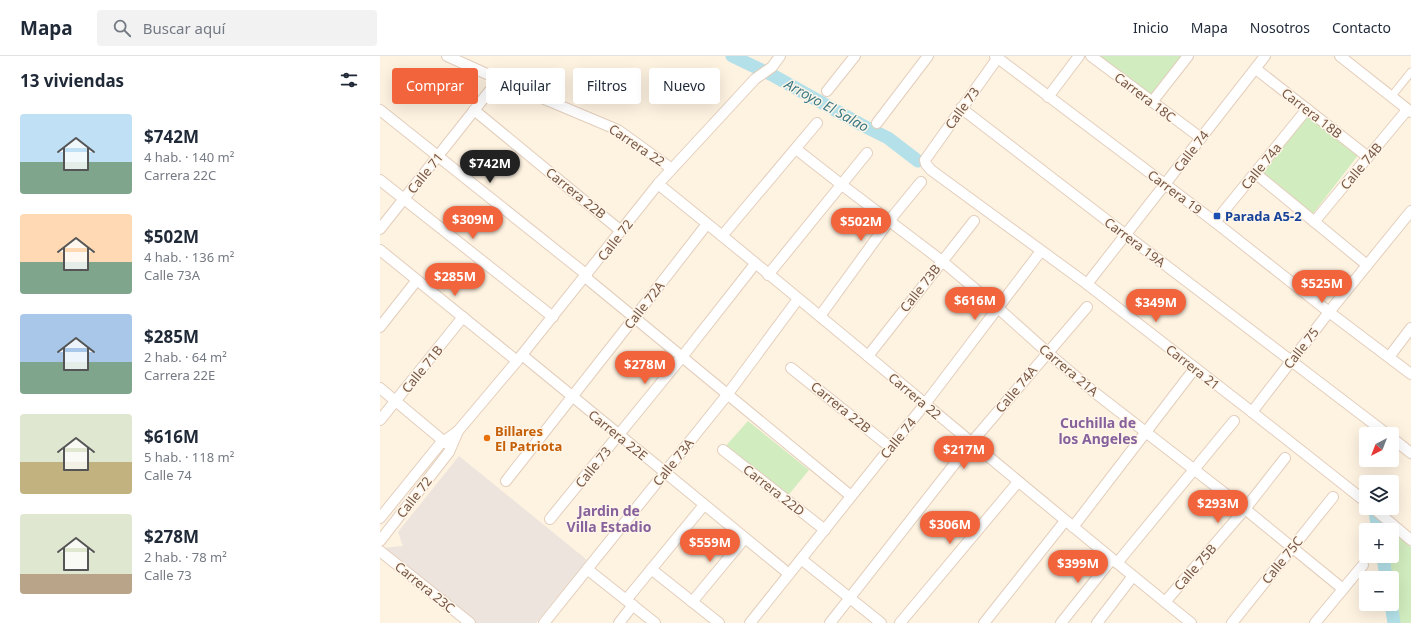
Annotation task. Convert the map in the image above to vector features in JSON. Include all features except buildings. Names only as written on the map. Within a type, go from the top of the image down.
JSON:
[{"type":"street","name":"Carrera 22","points":[[447,56],[486,73]]},
{"type":"street","name":"Calle 72","points":[[380,518],[447,444],[519,358],[658,184],[754,80],[772,67],[780,56]]},
{"type":"street","points":[[828,91],[855,56]]},
{"type":"street","points":[[877,123],[928,56]]},
{"type":"street","points":[[1048,97],[1079,56]]},
{"type":"street","name":"Carrera 18C","points":[[1091,56],[1200,138]]},
{"type":"street","points":[[1152,102],[1188,56]]},
{"type":"street","name":"Calle 74","points":[[1087,284],[1265,56]]},
{"type":"street","points":[[1340,56],[1409,111]]},
{"type":"street","name":"Carrera 19","points":[[997,57],[1215,222],[1329,312],[1411,374]]},
{"type":"street","name":"Calle 73","points":[[925,160],[997,57]]},
{"type":"street","name":"Carrera 18B","points":[[1256,69],[1368,157]]},
{"type":"street","points":[[1391,97],[1411,72]]},
{"type":"street","name":"Calle 71","points":[[380,229],[486,95]]},
{"type":"street","name":"Carrera 22","points":[[557,104],[618,130],[672,169]]},
{"type":"street","name":"Carrera 19A","points":[[962,108],[1378,427]]},
{"type":"street","name":"Calle 74a","points":[[1215,222],[1307,109]]},
{"type":"street","points":[[380,110],[586,276],[634,318],[851,496]]},
{"type":"street","name":"Carrera 22B","points":[[474,110],[621,231]]},
{"type":"street","name":"Calle 74B","points":[[1314,222],[1368,157],[1409,111]]},
{"type":"street","points":[[722,236],[817,123]]},
{"type":"street","name":"Carrera 21A","points":[[796,148],[942,261],[1094,392],[1245,509],[1343,589]]},
{"type":"street","points":[[768,275],[867,153]]},
{"type":"street","name":"Carrera 21","points":[[925,160],[926,164],[931,170],[1087,284],[1359,496]]},
{"type":"street","points":[[1255,173],[1367,264]]},
{"type":"street","points":[[380,180],[553,317]]},
{"type":"street","points":[[820,316],[890,221],[921,182]]},
{"type":"street","name":"Carrera 22","points":[[658,184],[1134,576],[1165,602],[1177,619],[1191,623]]},
{"type":"street","name":"Calle 75","points":[[1252,412],[1329,312],[1411,211]]},
{"type":"street","name":"Calle 73B","points":[[868,356],[974,222]]},
{"type":"street","name":"Calle 72A","points":[[506,481],[707,224]]},
{"type":"street","name":"Carrera 22E","points":[[380,250],[463,317],[572,397],[789,574]]},
{"type":"street","name":"Calle 74","points":[[750,623],[925,404],[1042,251]]},
{"type":"street","name":"Calle 73","points":[[550,519],[682,357],[755,264]]},
{"type":"street","points":[[380,327],[417,280]]},
{"type":"street","name":"Calle 73A","points":[[544,623],[727,395],[798,299]]},
{"type":"street","name":"Calle 74A","points":[[830,623],[971,443],[1047,352],[1087,307]]},
{"type":"street","name":"Calle 71B","points":[[380,420],[463,317]]},
{"type":"street","points":[[1390,357],[1411,328]]},
{"type":"street","name":"Carrera 22B","points":[[791,368],[890,447]]},
{"type":"street","points":[[984,623],[1146,432],[1195,368]]},
{"type":"street","points":[[380,388],[447,444]]},
{"type":"street","points":[[1061,623],[1194,470],[1234,421]]},
{"type":"street","name":"Calle 72","points":[[380,541],[449,452],[447,444]]},
{"type":"street","points":[[1399,444],[1411,453]]},
{"type":"street","name":"Carrera 22D","points":[[723,450],[825,530]]},
{"type":"street","name":"Calle 75B","points":[[1165,602],[1245,509],[1285,458]]},
{"type":"street","points":[[900,623],[1018,482]]},
{"type":"street","name":"Calle 75C","points":[[1232,623],[1333,497]]},
{"type":"street","points":[[619,623],[651,569],[704,505]]},
{"type":"street","points":[[1381,515],[1411,540]]},
{"type":"street","points":[[692,602],[745,538]]},
{"type":"street","name":"Carrera 23C","points":[[380,551],[470,623]]},
{"type":"street","points":[[801,559],[881,623]]},
{"type":"street","points":[[1315,623],[1363,565]]},
{"type":"street","points":[[651,569],[719,623]]},
{"type":"street","points":[[587,570],[655,623]]},
{"type":"street","points":[[1096,623],[1134,576]]},
{"type":"shaded area","points":[[459,456],[587,560],[536,623],[475,623],[382,548],[403,546],[398,532]]},
{"type":"green space","points":[[1097,56],[1185,56],[1153,99]]},
{"type":"green space","points":[[1308,115],[1359,154],[1312,215],[1261,176]]},
{"type":"green space","points":[[748,421],[809,470],[786,498],[723,449]]},
{"type":"green space","points":[[1399,537],[1411,547],[1411,623],[1399,623],[1397,611],[1399,611],[1399,571],[1389,571],[1387,563],[1399,563]]},
{"type":"waterway","name":"Arroyo El Salao","points":[[732,56],[774,76],[888,138],[918,161]]},
{"type":"waterway","name":"Arroyo El Salao","points":[[1376,515],[1377,523]]},
{"type":"waterway","name":"Arroyo El Salao","points":[[1384,563],[1385,571]]},
{"type":"waterway","name":"Arroyo El Salao","points":[[1392,611],[1394,623]]},
{"type":"place","name":"Parada A5-2","points":[[1217,216]]},
{"type":"place","name":"Billares El Patriota","points":[[487,438]]},
{"type":"district","name":"Cuchilla de los Angeles","points":[[1098,430]]},
{"type":"district","name":"Jardin de Villa Estadio","points":[[609,518]]}]
